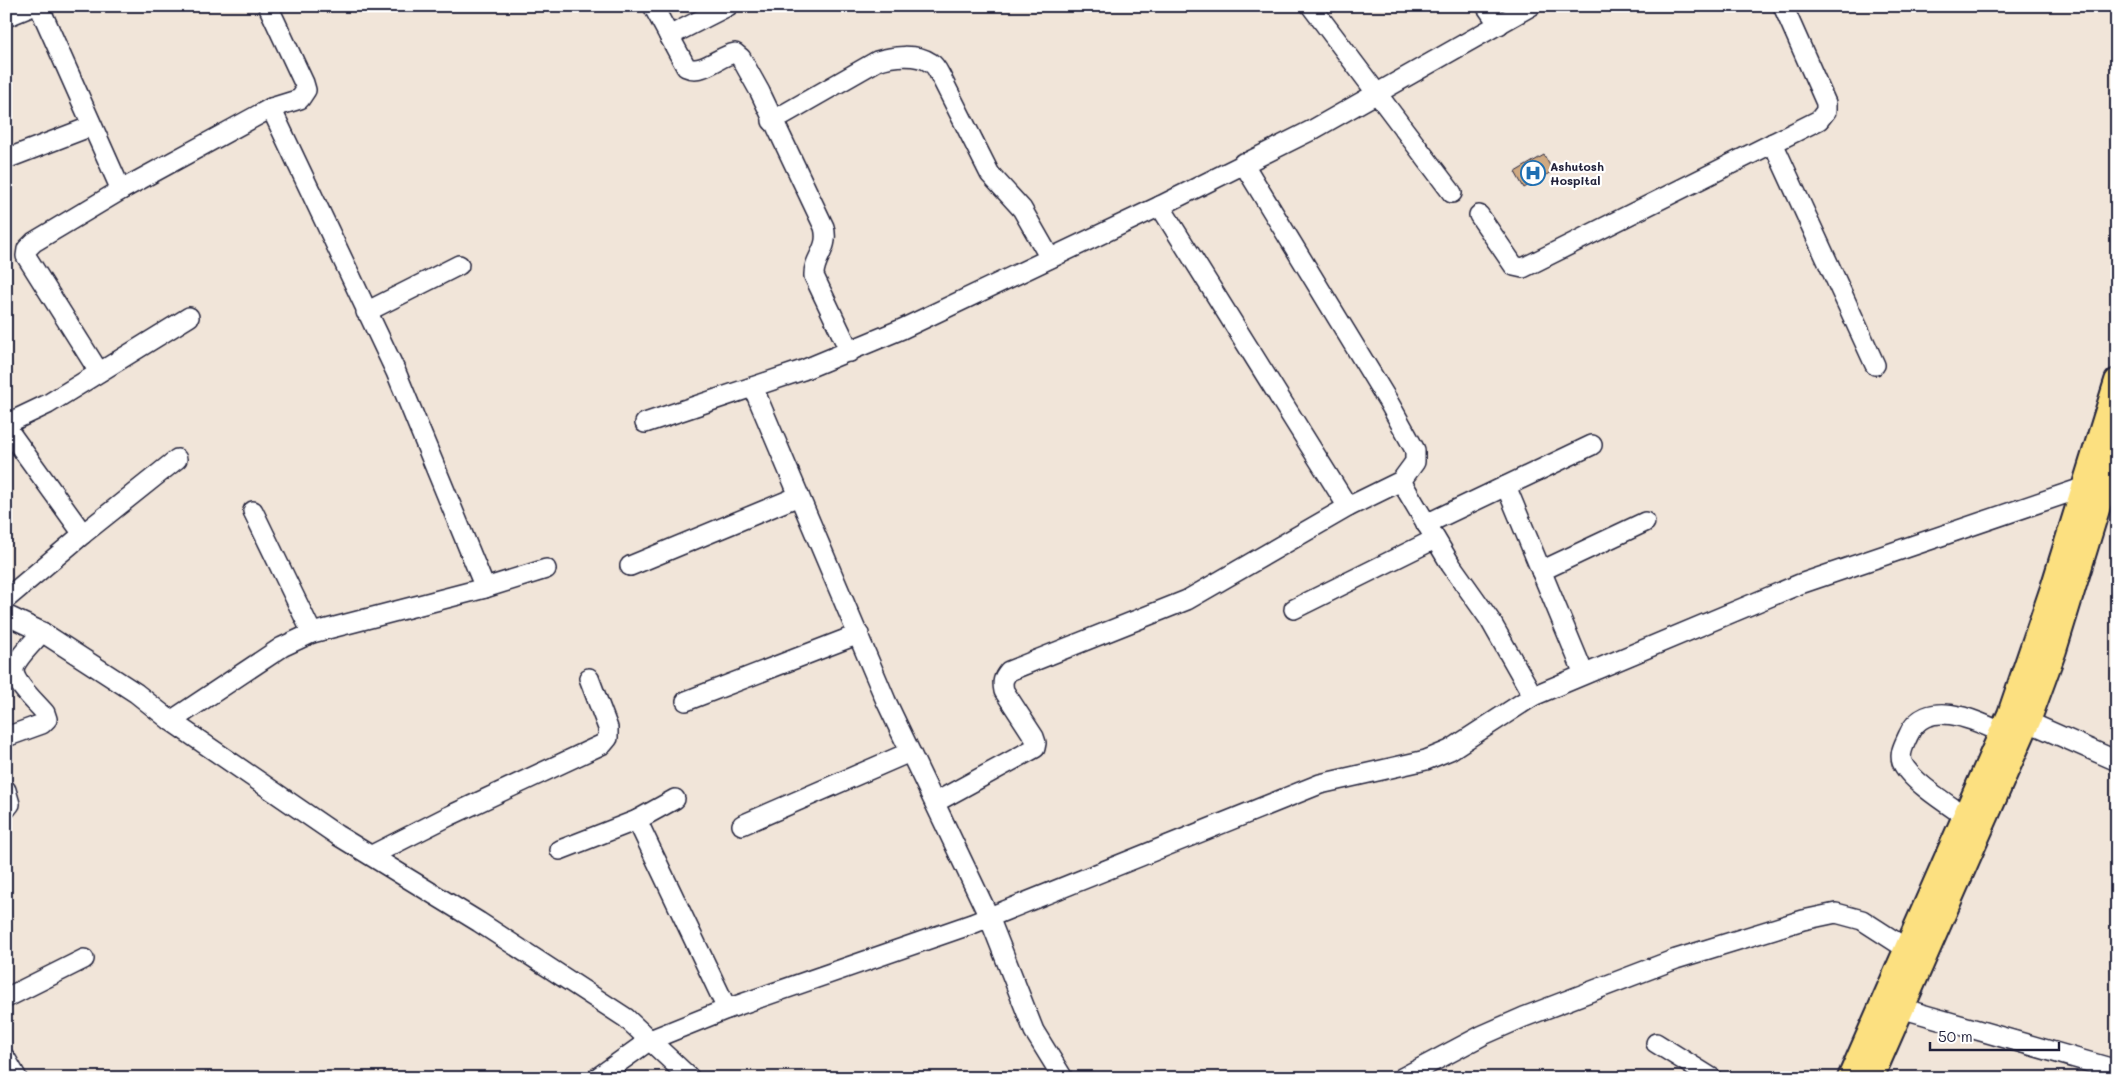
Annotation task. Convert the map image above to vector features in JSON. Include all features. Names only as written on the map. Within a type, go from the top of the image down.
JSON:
[{"type":"main road","points":[[1850,1078],[1892,1006],[1959,881],[2014,723],[2031,656],[2117,382]]},
{"type":"main road","points":[[1871,1078],[1907,949],[1966,817],[2054,650],[2117,444]]},
{"type":"street","points":[[6,17],[33,6]]},
{"type":"street","points":[[39,6],[121,190]]},
{"type":"street","points":[[99,372],[26,256],[27,249],[34,242],[121,190],[271,108],[300,99],[306,90],[268,6]]},
{"type":"street","points":[[653,6],[686,67],[692,70],[699,69],[729,54],[735,53],[741,58],[824,227],[826,236],[825,246],[814,271],[814,276],[850,352]]},
{"type":"street","points":[[669,36],[728,6]]},
{"type":"street","points":[[1312,6],[1452,193]]},
{"type":"street","points":[[1486,6],[1499,25]]},
{"type":"street","points":[[645,423],[850,352],[1050,258],[1160,206],[1314,129],[1531,6]]},
{"type":"street","points":[[1479,215],[1514,266],[1523,268],[1819,120],[1826,111],[1826,103],[1783,6]]},
{"type":"street","points":[[772,120],[877,61],[891,57],[922,58],[933,64],[990,174],[1022,209],[1050,258]]},
{"type":"street","points":[[271,108],[396,372],[485,588]]},
{"type":"street","points":[[6,159],[92,126]]},
{"type":"street","points":[[1773,143],[1875,365]]},
{"type":"street","points":[[936,802],[1035,748],[1034,737],[1004,691],[1002,683],[1009,671],[1187,600],[1348,507],[1401,481],[1415,462],[1415,450],[1388,401],[1243,163]]},
{"type":"street","points":[[1160,206],[1348,507]]},
{"type":"street","points":[[366,312],[459,265]]},
{"type":"street","points":[[83,534],[6,426],[48,404],[189,316]]},
{"type":"street","points":[[753,387],[886,701],[936,802],[989,917],[1034,1032],[1063,1078]]},
{"type":"street","points":[[1294,609],[1431,532],[1506,486],[1592,445]]},
{"type":"street","points":[[6,599],[83,534],[177,459]]},
{"type":"street","points":[[1401,481],[1431,532],[1490,620],[1533,696]]},
{"type":"street","points":[[1506,486],[1584,674]]},
{"type":"street","points":[[597,1078],[650,1040],[727,1009],[989,917],[1320,784],[1426,760],[1450,750],[1533,696],[1800,584],[2085,487]]},
{"type":"street","points":[[630,566],[799,496]]},
{"type":"street","points":[[253,511],[312,634]]},
{"type":"street","points":[[1541,571],[1645,522]]},
{"type":"street","points":[[172,721],[282,647],[312,634],[485,588],[546,569]]},
{"type":"street","points":[[6,614],[42,632],[136,694],[336,835],[372,855],[626,1018],[690,1078]]},
{"type":"street","points":[[6,737],[42,724],[47,718],[45,713],[17,681],[10,666],[42,632]]},
{"type":"street","points":[[686,701],[859,634]]},
{"type":"street","points":[[372,855],[449,816],[603,744],[608,738],[608,728],[589,678]]},
{"type":"street","points":[[1966,817],[1918,781],[1902,762],[1901,752],[1909,733],[1922,720],[1936,714],[1954,714],[1972,719],[2014,723],[2117,761]]},
{"type":"street","points":[[742,825],[910,752]]},
{"type":"street","points":[[6,790],[10,804],[6,809]]},
{"type":"street","points":[[560,850],[637,820],[675,799]]},
{"type":"street","points":[[637,820],[727,1009]]},
{"type":"street","points":[[1402,1078],[1483,1035],[1524,1017],[1676,959],[1803,920],[1836,913],[1862,920],[1907,949]]},
{"type":"street","points":[[6,998],[84,959]]},
{"type":"street","points":[[1892,1006],[2117,1070]]},
{"type":"street","points":[[1656,1042],[1712,1078]]},
{"type":"street","points":[[6,1059],[17,1078]]},
{"type":"building","points":[[1544,155],[1553,171],[1524,188],[1515,172]]},
{"type":"place","name":"Ashutosh Hospital","points":[[1533,173]]}]
